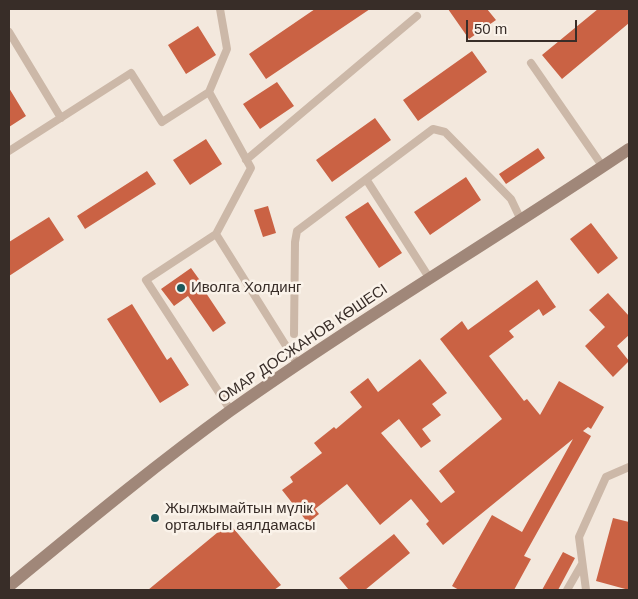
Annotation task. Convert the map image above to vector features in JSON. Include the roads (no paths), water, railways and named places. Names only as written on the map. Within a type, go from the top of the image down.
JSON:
[{"type":"street","name":"ОМАР ДОСЖАНОВ КӨШЕСІ","points":[[9,586],[158,464],[231,411],[298,365],[629,149]]},
{"type":"lane","points":[[9,151],[131,73],[162,122],[209,92],[227,49],[220,9]]},
{"type":"lane","points":[[246,160],[416,16]]},
{"type":"lane","points":[[9,32],[61,118]]},
{"type":"lane","points":[[530,63],[603,167]]},
{"type":"lane","points":[[209,92],[251,168],[216,234],[146,280],[231,411]]},
{"type":"lane","points":[[294,334],[295,242],[297,230],[434,129],[445,132],[511,198],[521,220]]},
{"type":"lane","points":[[366,180],[430,279]]},
{"type":"lane","points":[[216,234],[298,365]]},
{"type":"lane","points":[[586,590],[579,538],[606,477],[629,467]]},
{"type":"lane","points":[[567,590],[582,564]]},
{"type":"place","name":"Иволга Холдинг","points":[[181,288]]},
{"type":"place","name":"Жылжымайтын мүлік орталығы аялдамасы","points":[[155,518]]}]
